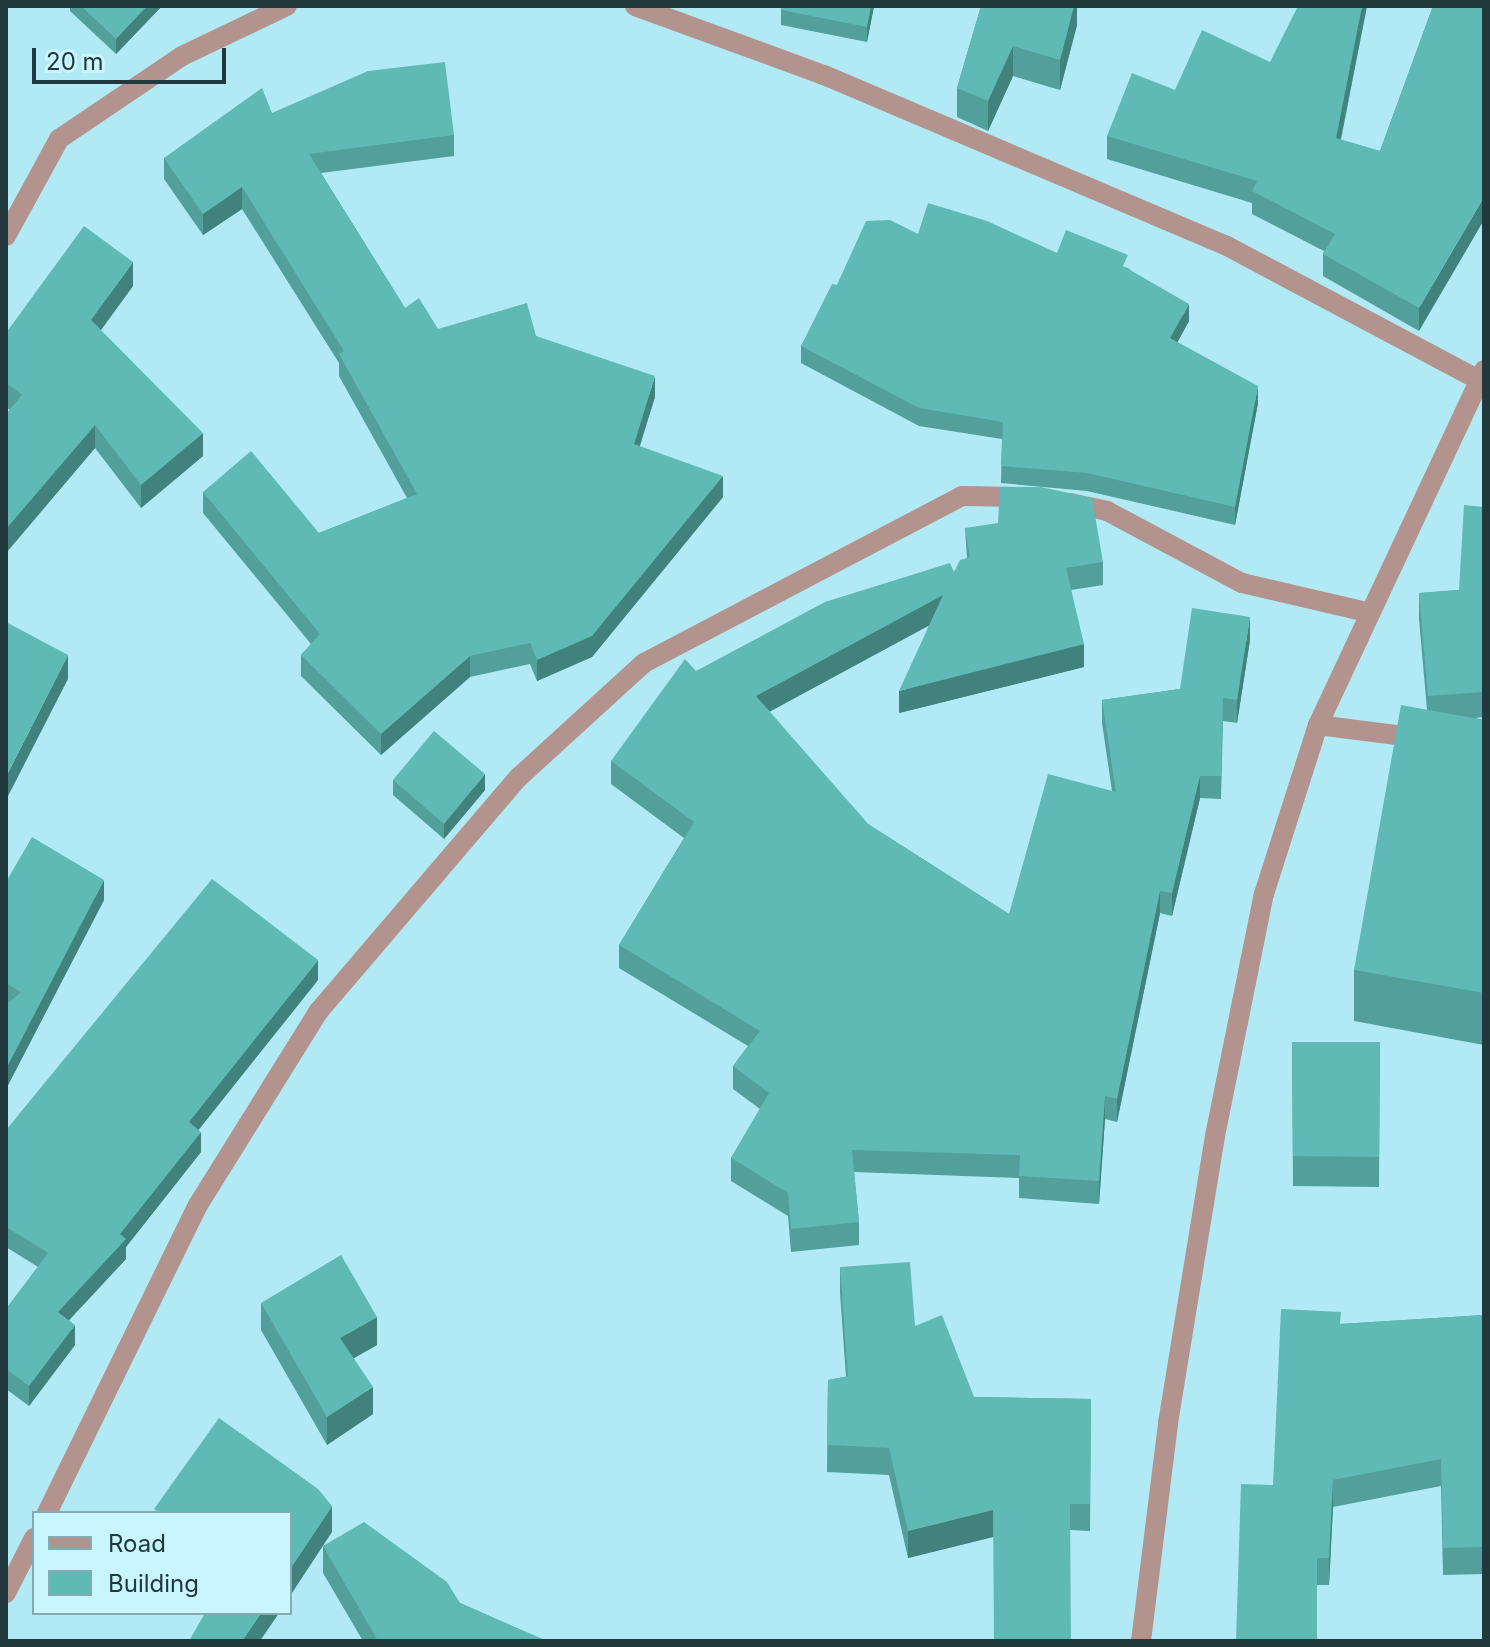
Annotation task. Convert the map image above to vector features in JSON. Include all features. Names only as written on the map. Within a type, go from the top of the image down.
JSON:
[{"type":"street","points":[[6,236],[59,139],[182,56],[287,6]]},
{"type":"street","points":[[635,6],[824,75],[1227,246],[1482,375],[1367,612],[1318,725],[1264,894],[1215,1136],[1168,1423],[1141,1641]]},
{"type":"street","points":[[48,1511],[198,1205],[318,1012],[519,777],[644,663],[962,496],[1042,497],[1107,511],[1242,583],[1367,612]]},
{"type":"street","points":[[1318,725],[1439,740]]},
{"type":"street","points":[[6,1593],[32,1542]]},
{"type":"building","points":[[81,6],[147,6],[116,39]]},
{"type":"building","points":[[781,6],[871,6],[867,27],[781,10]]},
{"type":"building","points":[[981,6],[1074,6],[1060,60],[1013,46],[988,101],[957,88]]},
{"type":"building","points":[[1298,6],[1362,6],[1336,138],[1380,151],[1433,6],[1484,6],[1484,197],[1419,308],[1323,254],[1335,234],[1252,191],[1257,181],[1107,136],[1132,73],[1175,90],[1202,30],[1270,62]]},
{"type":"building","points":[[445,62],[454,135],[309,154],[405,308],[419,298],[438,329],[527,303],[536,336],[655,376],[634,444],[723,476],[592,636],[537,660],[530,643],[470,656],[381,734],[301,655],[320,634],[203,492],[251,451],[319,533],[417,494],[339,354],[344,351],[242,187],[203,214],[164,158],[262,88],[272,113],[368,71]]},
{"type":"building","points":[[928,203],[987,221],[1057,253],[1066,230],[1128,255],[1123,266],[1189,304],[1170,338],[1258,386],[1235,507],[1087,473],[1001,466],[1003,422],[919,408],[801,346],[832,284],[837,285],[866,221],[890,220],[918,234]]},
{"type":"building","points":[[84,226],[133,262],[91,320],[203,433],[141,485],[95,425],[6,529],[6,414],[22,395],[6,383],[6,333]]},
{"type":"building","points":[[1000,487],[1041,487],[1092,498],[1103,562],[1066,568],[1084,644],[899,691],[943,595],[756,696],[868,824],[1009,914],[1048,774],[1116,792],[1102,700],[1180,689],[1192,608],[1250,617],[1237,700],[1223,698],[1221,776],[1200,776],[1172,893],[1160,891],[1117,1099],[1105,1096],[1099,1181],[1019,1176],[1020,1155],[852,1150],[859,1222],[791,1229],[788,1193],[731,1158],[769,1093],[733,1066],[760,1031],[619,945],[694,822],[611,761],[685,659],[696,671],[825,602],[950,563],[954,572],[960,560],[970,557],[965,528],[998,523]]},
{"type":"building","points":[[1464,505],[1484,507],[1484,692],[1428,696],[1419,593],[1459,590]]},
{"type":"building","points":[[6,622],[68,655],[6,777]]},
{"type":"building","points":[[1401,705],[1484,720],[1484,993],[1354,970]]},
{"type":"building","points":[[434,731],[485,774],[444,824],[393,780]]},
{"type":"building","points":[[32,837],[104,880],[6,1069],[6,1005],[21,992],[6,983],[6,882]]},
{"type":"building","points":[[212,879],[318,960],[189,1122],[201,1132],[120,1234],[126,1239],[58,1312],[75,1325],[29,1386],[6,1369],[6,1309],[48,1253],[6,1227],[6,1130]]},
{"type":"building","points":[[1292,1042],[1380,1042],[1379,1157],[1293,1156]]},
{"type":"building","points":[[341,1255],[377,1317],[340,1338],[373,1387],[327,1417],[261,1303]]},
{"type":"building","points":[[910,1262],[915,1326],[942,1315],[974,1397],[1091,1399],[1090,1504],[1070,1504],[1071,1641],[994,1641],[993,1510],[908,1531],[889,1448],[827,1445],[828,1380],[848,1376],[840,1267]]},
{"type":"building","points":[[1281,1309],[1341,1312],[1340,1324],[1484,1315],[1484,1547],[1443,1548],[1441,1459],[1333,1480],[1329,1558],[1317,1558],[1317,1641],[1236,1641],[1241,1484],[1273,1485]]},
{"type":"building","points":[[219,1418],[318,1489],[332,1506],[292,1566],[292,1511],[154,1509]]},
{"type":"building","points":[[364,1522],[447,1582],[460,1603],[545,1640],[378,1641],[323,1546]]},
{"type":"building","points":[[204,1615],[260,1615],[242,1641],[189,1641]]}]
